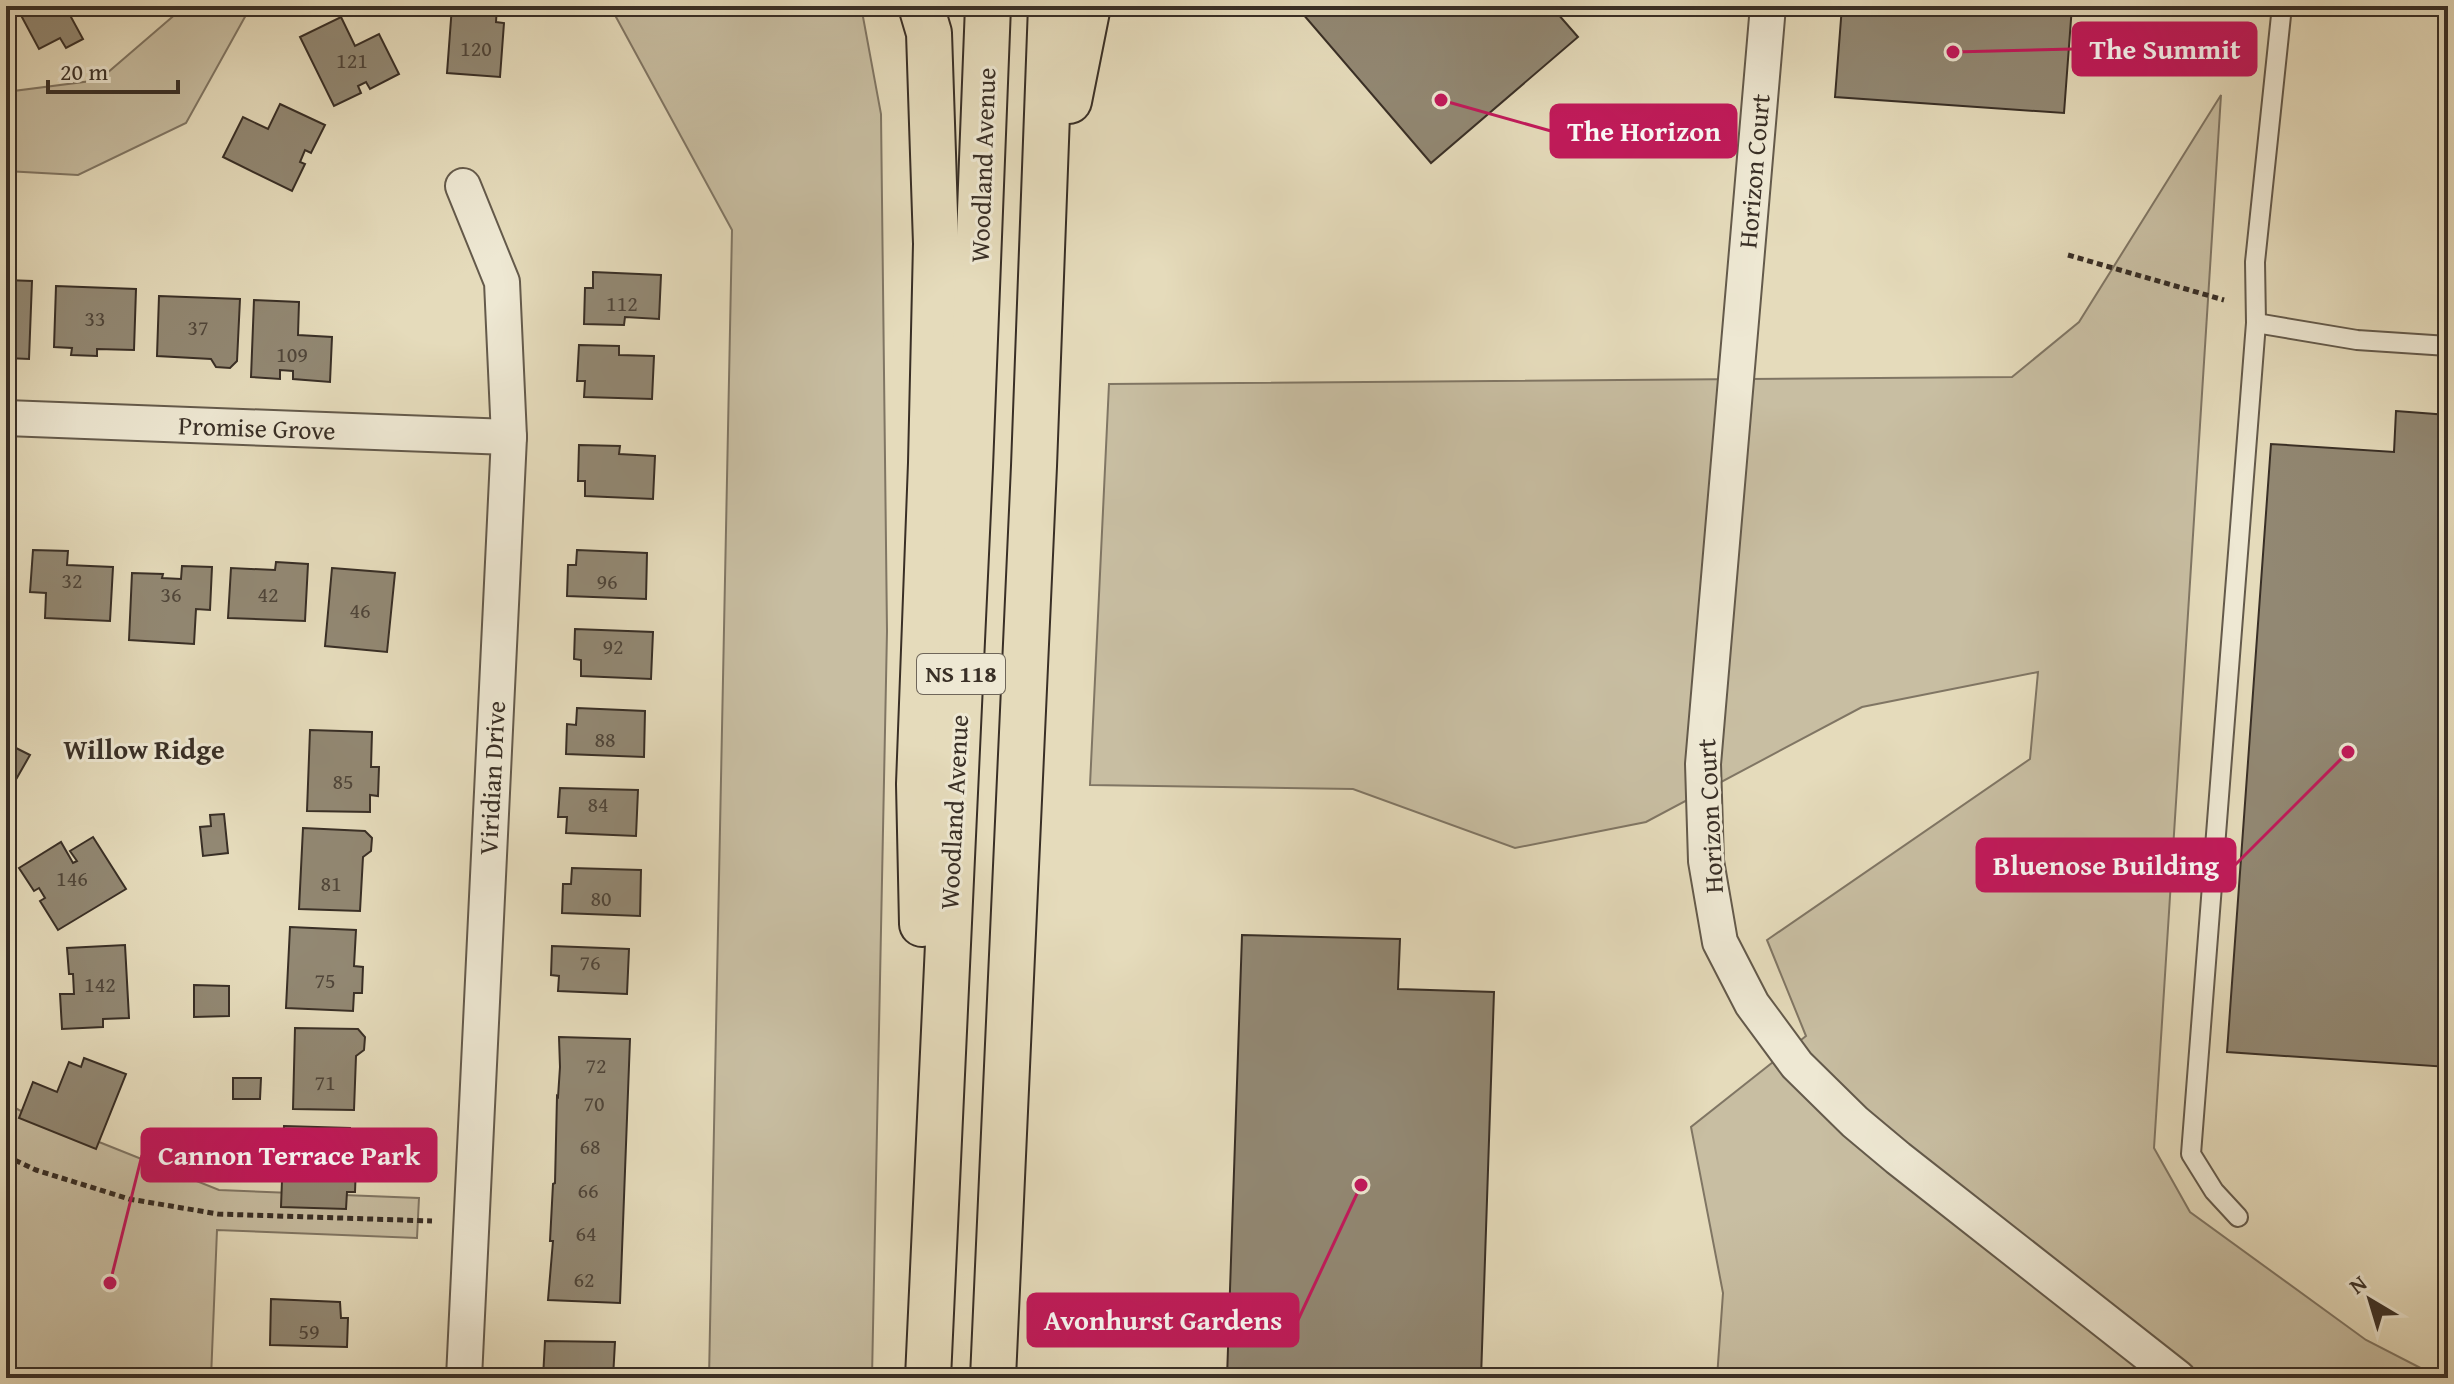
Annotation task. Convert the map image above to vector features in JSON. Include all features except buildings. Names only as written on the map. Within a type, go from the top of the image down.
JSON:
[{"type":"highway","points":[[921,6],[929,33],[936,244],[919,784],[929,1360]]},
{"type":"highway","name":"Woodland Avenue","points":[[929,1360],[988,6]]},
{"type":"highway","name":"NS 118","points":[[993,1378],[1051,6]]},
{"type":"highway","points":[[1042,237],[1088,6]]},
{"type":"street","name":"Horizon Court","points":[[1768,6],[1703,764],[1706,861],[1720,942],[1752,1004],[1797,1065],[1855,1122],[2178,1378]]},
{"type":"street","name":"Viridian Drive","points":[[463,186],[502,282],[509,437],[464,1378]]},
{"type":"street","name":"Promise Grove","points":[[6,418],[509,437]]},
{"type":"lane","points":[[2238,1217],[2214,1191],[2191,1154],[2256,323],[2255,262],[2282,6]]},
{"type":"lane","points":[[2256,323],[2357,340],[2448,346]]},
{"type":"path","points":[[2068,255],[2225,301],[2256,323]]},
{"type":"path","points":[[6,1156],[36,1170],[129,1199],[218,1214],[471,1223]]},
{"type":"shaded area","points":[[185,6],[251,6],[186,123],[78,175],[6,171],[6,92],[99,80]]},
{"type":"shaded area","points":[[610,6],[861,6],[881,114],[887,631],[872,1378],[709,1378],[732,230]]},
{"type":"shaded area","points":[[2221,95],[2154,1148],[2190,1212],[2366,1340],[2440,1378],[1717,1378],[1723,1293],[1691,1127],[1806,1036],[1767,940],[2030,759],[2038,672],[1862,707],[1646,822],[1515,848],[1353,789],[1090,785],[1109,384],[2012,377],[2079,322]]},
{"type":"shaded area","points":[[6,1103],[219,1190],[419,1198],[417,1238],[217,1230],[211,1378],[6,1378]]},
{"type":"place","name":"The Summit","points":[[1953,52]]},
{"type":"place","name":"The Horizon","points":[[1441,100]]},
{"type":"place","name":"Bluenose Building","points":[[2348,752]]},
{"type":"place","name":"Avonhurst Gardens","points":[[1361,1185]]},
{"type":"place","name":"Cannon Terrace Park","points":[[110,1283]]},
{"type":"district","name":"Willow Ridge","points":[[144,749]]}]
